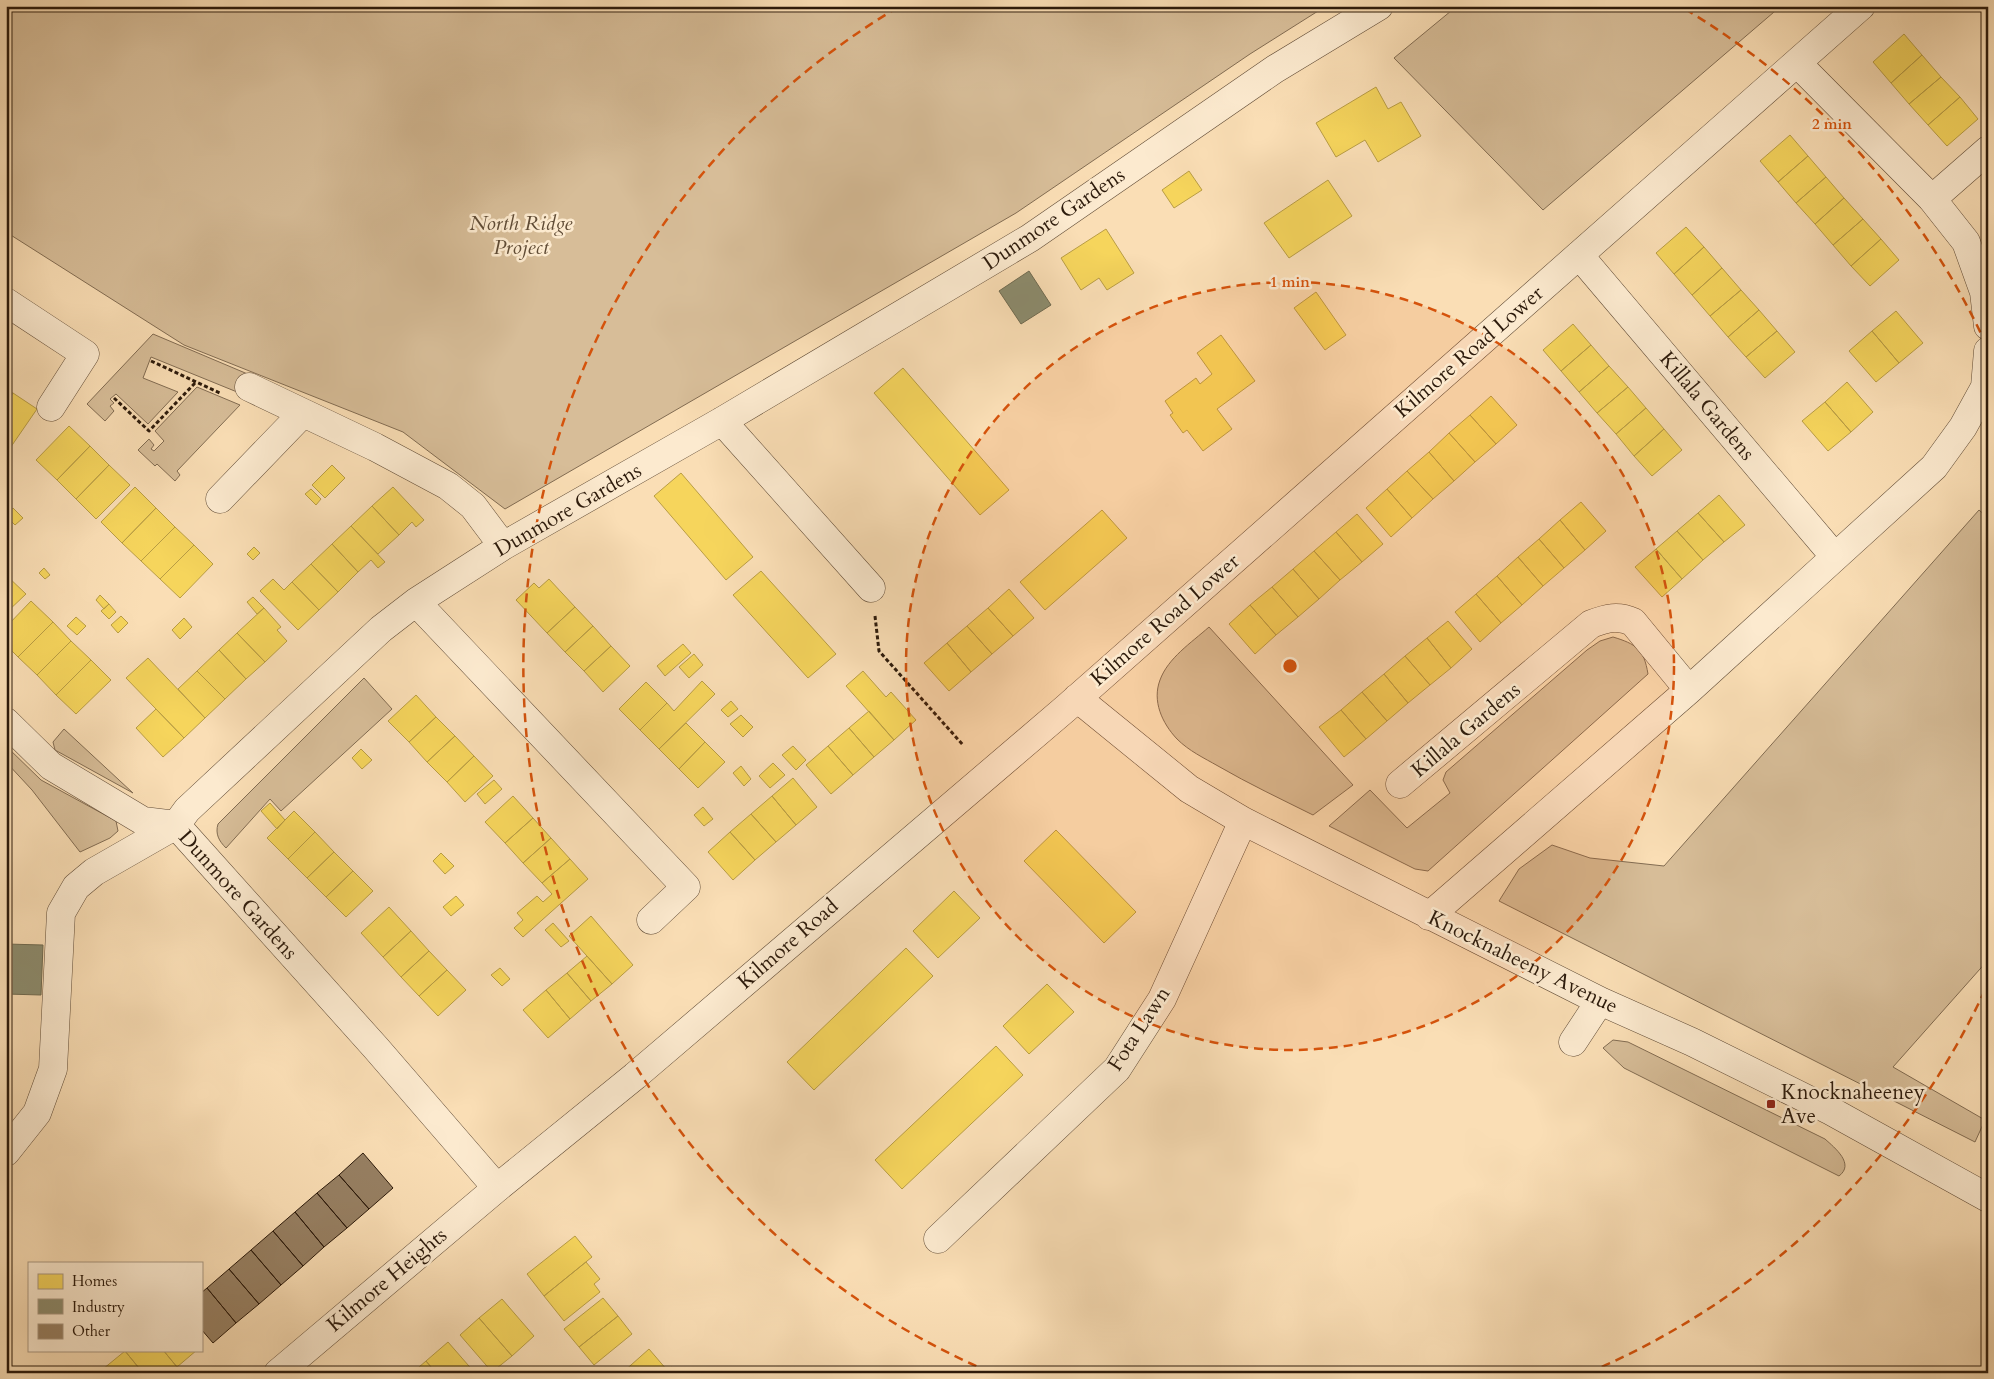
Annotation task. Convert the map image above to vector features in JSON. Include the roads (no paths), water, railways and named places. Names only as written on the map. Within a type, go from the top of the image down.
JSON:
[{"type":"street","name":"Dunmore Gardens","points":[[497,1188],[376,1048],[176,825],[187,810],[380,629],[416,602],[504,546],[722,421],[1030,238],[1275,69],[1379,6]]},
{"type":"street","name":"Kilmore Road Lower","points":[[1077,698],[1861,6]]},
{"type":"street","points":[[1797,63],[1932,200],[1966,242],[1984,292],[1988,326]]},
{"type":"street","points":[[1932,200],[1988,150]]},
{"type":"street","name":"Killala Gardens","points":[[1579,255],[1836,557]]},
{"type":"street","points":[[6,302],[85,354],[51,407]]},
{"type":"street","points":[[1429,916],[1689,690],[1934,467],[1963,427],[1986,387],[1988,351]]},
{"type":"street","points":[[249,387],[400,460],[458,492],[473,506],[504,546]]},
{"type":"street","points":[[220,499],[303,413]]},
{"type":"street","points":[[722,421],[871,588]]},
{"type":"street","points":[[416,602],[686,887],[650,920]]},
{"type":"street","name":"Killala Gardens","points":[[1400,784],[1592,624],[1608,618],[1623,617],[1633,622],[1689,690]]},
{"type":"street","name":"Knocknaheeny Avenue","points":[[1077,698],[1189,789],[1243,821],[1600,1001],[1692,1042],[1983,1186]]},
{"type":"street","name":"Kilmore Road","points":[[497,1188],[635,1076],[1077,698]]},
{"type":"street","points":[[6,722],[51,766],[143,821],[176,825]]},
{"type":"street","name":"Fota Lawn","points":[[938,1239],[1117,1069],[1162,999],[1243,821]]},
{"type":"street","points":[[6,1152],[37,1113],[53,1069],[61,913],[76,887],[94,872],[176,825]]},
{"type":"street","points":[[1573,1042],[1600,1001]]},
{"type":"street","name":"Kilmore Heights","points":[[278,1373],[497,1188]]},
{"type":"place","name":"Knocknaheeney Ave","points":[[1771,1104]]},
{"type":"park label","name":"North Ridge Project","points":[[521,235]]}]
